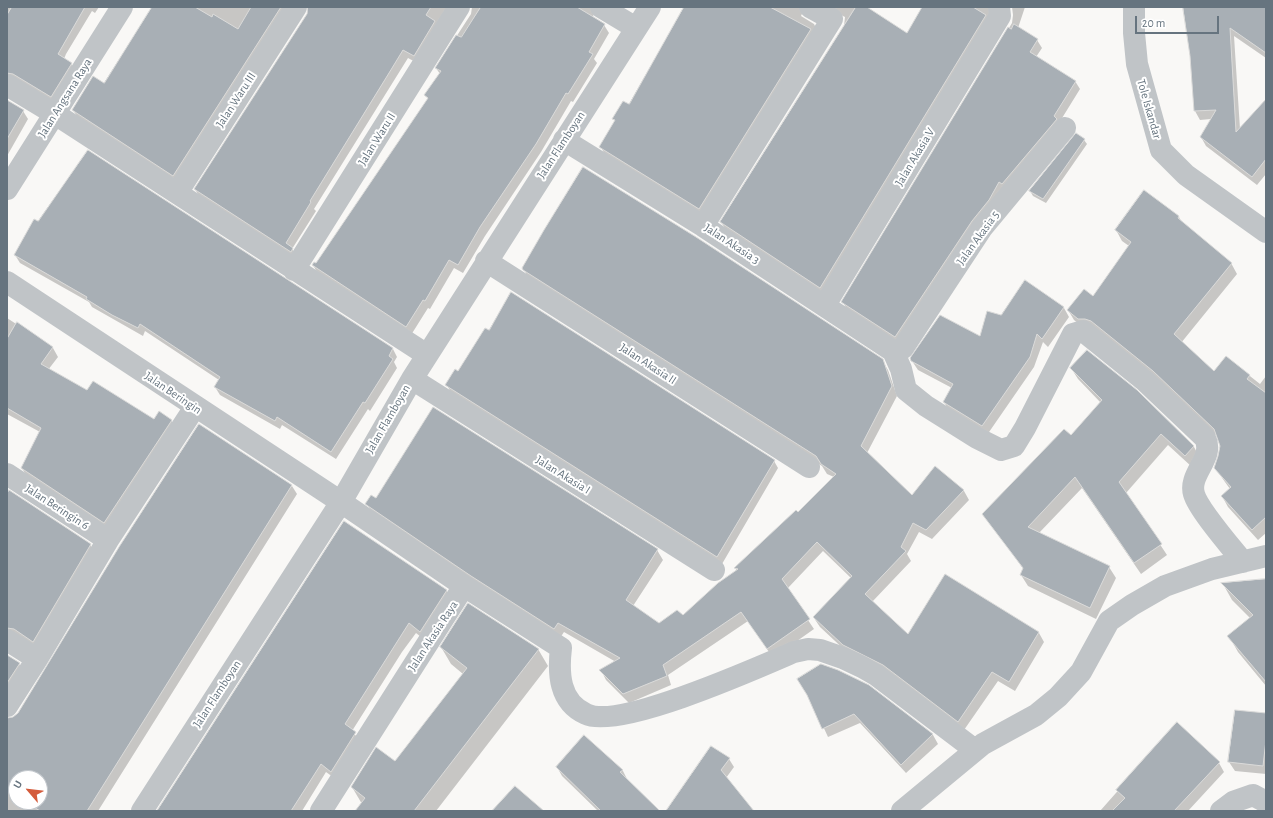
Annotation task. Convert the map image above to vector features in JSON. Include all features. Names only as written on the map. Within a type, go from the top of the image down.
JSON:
[{"type":"street","name":"Jalan Angsana Raya","points":[[7,189],[122,7]]},
{"type":"street","name":"Jalan Waru III","points":[[177,193],[296,7]]},
{"type":"street","name":"Jalan Waru II","points":[[294,270],[459,7]]},
{"type":"street","points":[[601,7],[636,28]]},
{"type":"street","name":"Jalan Flamboyan","points":[[142,811],[341,502],[412,379],[486,261],[650,7]]},
{"type":"street","points":[[703,226],[839,13],[810,7]]},
{"type":"street","name":"Jalan Akasia V","points":[[825,305],[1000,16],[999,7]]},
{"type":"street","name":"Tole Iskandar","points":[[1134,7],[1134,33],[1137,64],[1161,150],[1186,175],[1265,230]]},
{"type":"street","points":[[7,85],[55,114],[427,355]]},
{"type":"street","name":"Jalan Akasia 5","points":[[895,351],[903,348],[982,228],[1065,128]]},
{"type":"street","name":"Jalan Akasia 3","points":[[564,140],[703,226],[895,351]]},
{"type":"street","name":"Jalan Akasia II","points":[[486,261],[809,467]]},
{"type":"street","name":"Jalan Beringin","points":[[7,282],[341,502]]},
{"type":"street","points":[[895,351],[906,390],[926,406],[977,438],[1001,450],[1014,446],[1025,428],[1073,334],[1083,331],[1145,381],[1205,438],[1208,444],[1208,451],[1194,483],[1194,494],[1202,509],[1243,562]]},
{"type":"street","name":"Jalan Akasia I","points":[[412,379],[714,570]]},
{"type":"street","points":[[7,706],[108,540],[195,407]]},
{"type":"street","name":"Jalan Beringin 6","points":[[7,474],[108,540]]},
{"type":"street","points":[[341,502],[464,586],[561,648],[559,670],[565,694],[576,708],[586,715],[596,717],[618,715],[656,707],[794,652],[808,649],[820,650],[842,658],[876,675],[975,750]]},
{"type":"street","points":[[902,811],[983,744],[1036,715],[1058,697],[1081,672],[1109,622],[1132,605],[1165,586],[1212,569],[1266,556]]},
{"type":"street","name":"Jalan Akasia Raya","points":[[321,811],[464,586]]},
{"type":"street","points":[[7,640],[37,659]]},
{"type":"street","points":[[1227,806],[1253,795],[1266,802]]},
{"type":"building","points":[[12,7],[85,7],[58,54],[72,63],[51,97],[13,74],[7,73],[7,15]]},
{"type":"building","points":[[152,7],[195,7],[212,17],[213,14],[238,29],[251,7],[281,7],[173,176],[72,110],[93,76],[104,83]]},
{"type":"building","points":[[308,7],[431,7],[426,15],[435,21],[414,56],[403,50],[310,201],[311,202],[286,243],[293,248],[291,252],[194,189],[307,14]]},
{"type":"building","points":[[481,7],[577,7],[605,24],[589,52],[593,54],[568,94],[566,93],[536,144],[480,227],[458,265],[449,260],[425,301],[423,300],[406,327],[312,265],[314,262],[316,263],[428,98],[424,95],[441,71],[435,68],[456,35],[461,37]]},
{"type":"building","points":[[684,7],[770,7],[811,29],[699,209],[599,147],[615,120],[612,119],[623,101],[629,104]]},
{"type":"building","points":[[856,7],[867,7],[907,33],[922,7],[973,7],[986,15],[820,288],[720,222]]},
{"type":"building","points":[[1183,7],[1266,7],[1266,53],[1230,28],[1236,132],[1266,99],[1266,159],[1252,177],[1200,137],[1216,110],[1194,111],[1190,56]]},
{"type":"building","points":[[1014,24],[1038,39],[1030,52],[1076,81],[1054,116],[1057,119],[1002,184],[999,182],[989,200],[972,221],[895,337],[841,302],[1008,27],[1011,29]]},
{"type":"building","points":[[7,100],[24,110],[7,139]]},
{"type":"building","points":[[1076,133],[1085,139],[1043,199],[1029,191]]},
{"type":"building","points":[[88,150],[393,348],[389,356],[393,359],[331,452],[277,417],[275,421],[214,387],[220,377],[140,324],[138,328],[112,315],[86,299],[87,297],[14,255],[34,219],[38,221]]},
{"type":"building","points":[[583,167],[696,237],[883,359],[892,386],[861,446],[912,495],[935,466],[964,490],[926,530],[913,523],[901,547],[906,551],[865,594],[908,634],[945,574],[1039,632],[1009,682],[992,672],[958,722],[883,665],[843,645],[813,617],[852,576],[817,542],[782,579],[810,619],[767,649],[741,612],[663,665],[667,676],[623,694],[599,670],[620,658],[558,623],[554,629],[471,576],[365,504],[371,495],[376,498],[433,407],[658,549],[626,600],[659,623],[677,610],[683,615],[718,583],[738,569],[734,568],[796,510],[798,512],[836,474],[821,464],[816,456],[523,270],[522,268],[544,230]]},
{"type":"building","points":[[1144,190],[1179,216],[1178,218],[1232,263],[1174,334],[1214,371],[1226,356],[1250,375],[1247,379],[1266,393],[1266,517],[1252,530],[1221,496],[1231,487],[1214,468],[1220,446],[1214,429],[1153,371],[1091,321],[1078,319],[1067,310],[1084,289],[1093,296],[1131,242],[1115,230]]},
{"type":"building","points":[[1025,280],[1064,307],[1042,339],[1037,334],[1030,357],[982,426],[943,402],[953,384],[911,361],[910,358],[940,315],[980,336],[987,311],[1001,315]]},
{"type":"building","points":[[511,292],[775,460],[717,557],[445,385],[455,369],[458,371],[485,328],[489,330]]},
{"type":"building","points":[[17,322],[53,347],[41,364],[87,390],[93,381],[154,419],[159,411],[172,420],[104,523],[21,468],[41,428],[7,408],[7,339]]},
{"type":"building","points":[[1087,350],[1137,390],[1194,446],[1185,456],[1161,434],[1119,482],[1162,544],[1134,563],[1075,477],[1028,527],[1110,566],[1090,608],[1020,575],[1023,568],[982,514],[1064,429],[1071,435],[1102,400],[1070,368]]},
{"type":"building","points":[[199,424],[292,485],[87,811],[40,811],[38,810],[48,810],[48,770],[8,770],[8,791],[7,790],[7,718],[13,717],[18,713],[119,547]]},
{"type":"building","points":[[9,490],[91,544],[33,642],[14,629],[7,628],[7,494]]},
{"type":"building","points":[[344,521],[447,590],[420,632],[409,623],[345,724],[356,732],[331,772],[321,764],[291,811],[157,811]]},
{"type":"building","points":[[1266,579],[1266,682],[1227,636],[1253,615],[1221,583]]},
{"type":"building","points":[[468,603],[539,649],[414,811],[355,811],[365,798],[351,787],[376,747],[395,761],[467,668],[440,647]]},
{"type":"building","points":[[7,655],[20,663],[7,683]]},
{"type":"building","points":[[821,664],[838,670],[869,685],[933,734],[901,765],[854,714],[822,729],[807,695],[797,679]]},
{"type":"building","points":[[1235,710],[1266,713],[1266,740],[1263,766],[1228,762]]},
{"type":"building","points":[[1177,722],[1220,762],[1174,811],[1112,811],[1125,798],[1116,790]]},
{"type":"building","points":[[584,735],[623,770],[620,772],[660,811],[601,811],[556,767]]},
{"type":"building","points":[[711,746],[730,758],[721,770],[754,811],[666,811]]},
{"type":"building","points":[[515,786],[544,811],[492,811]]}]
